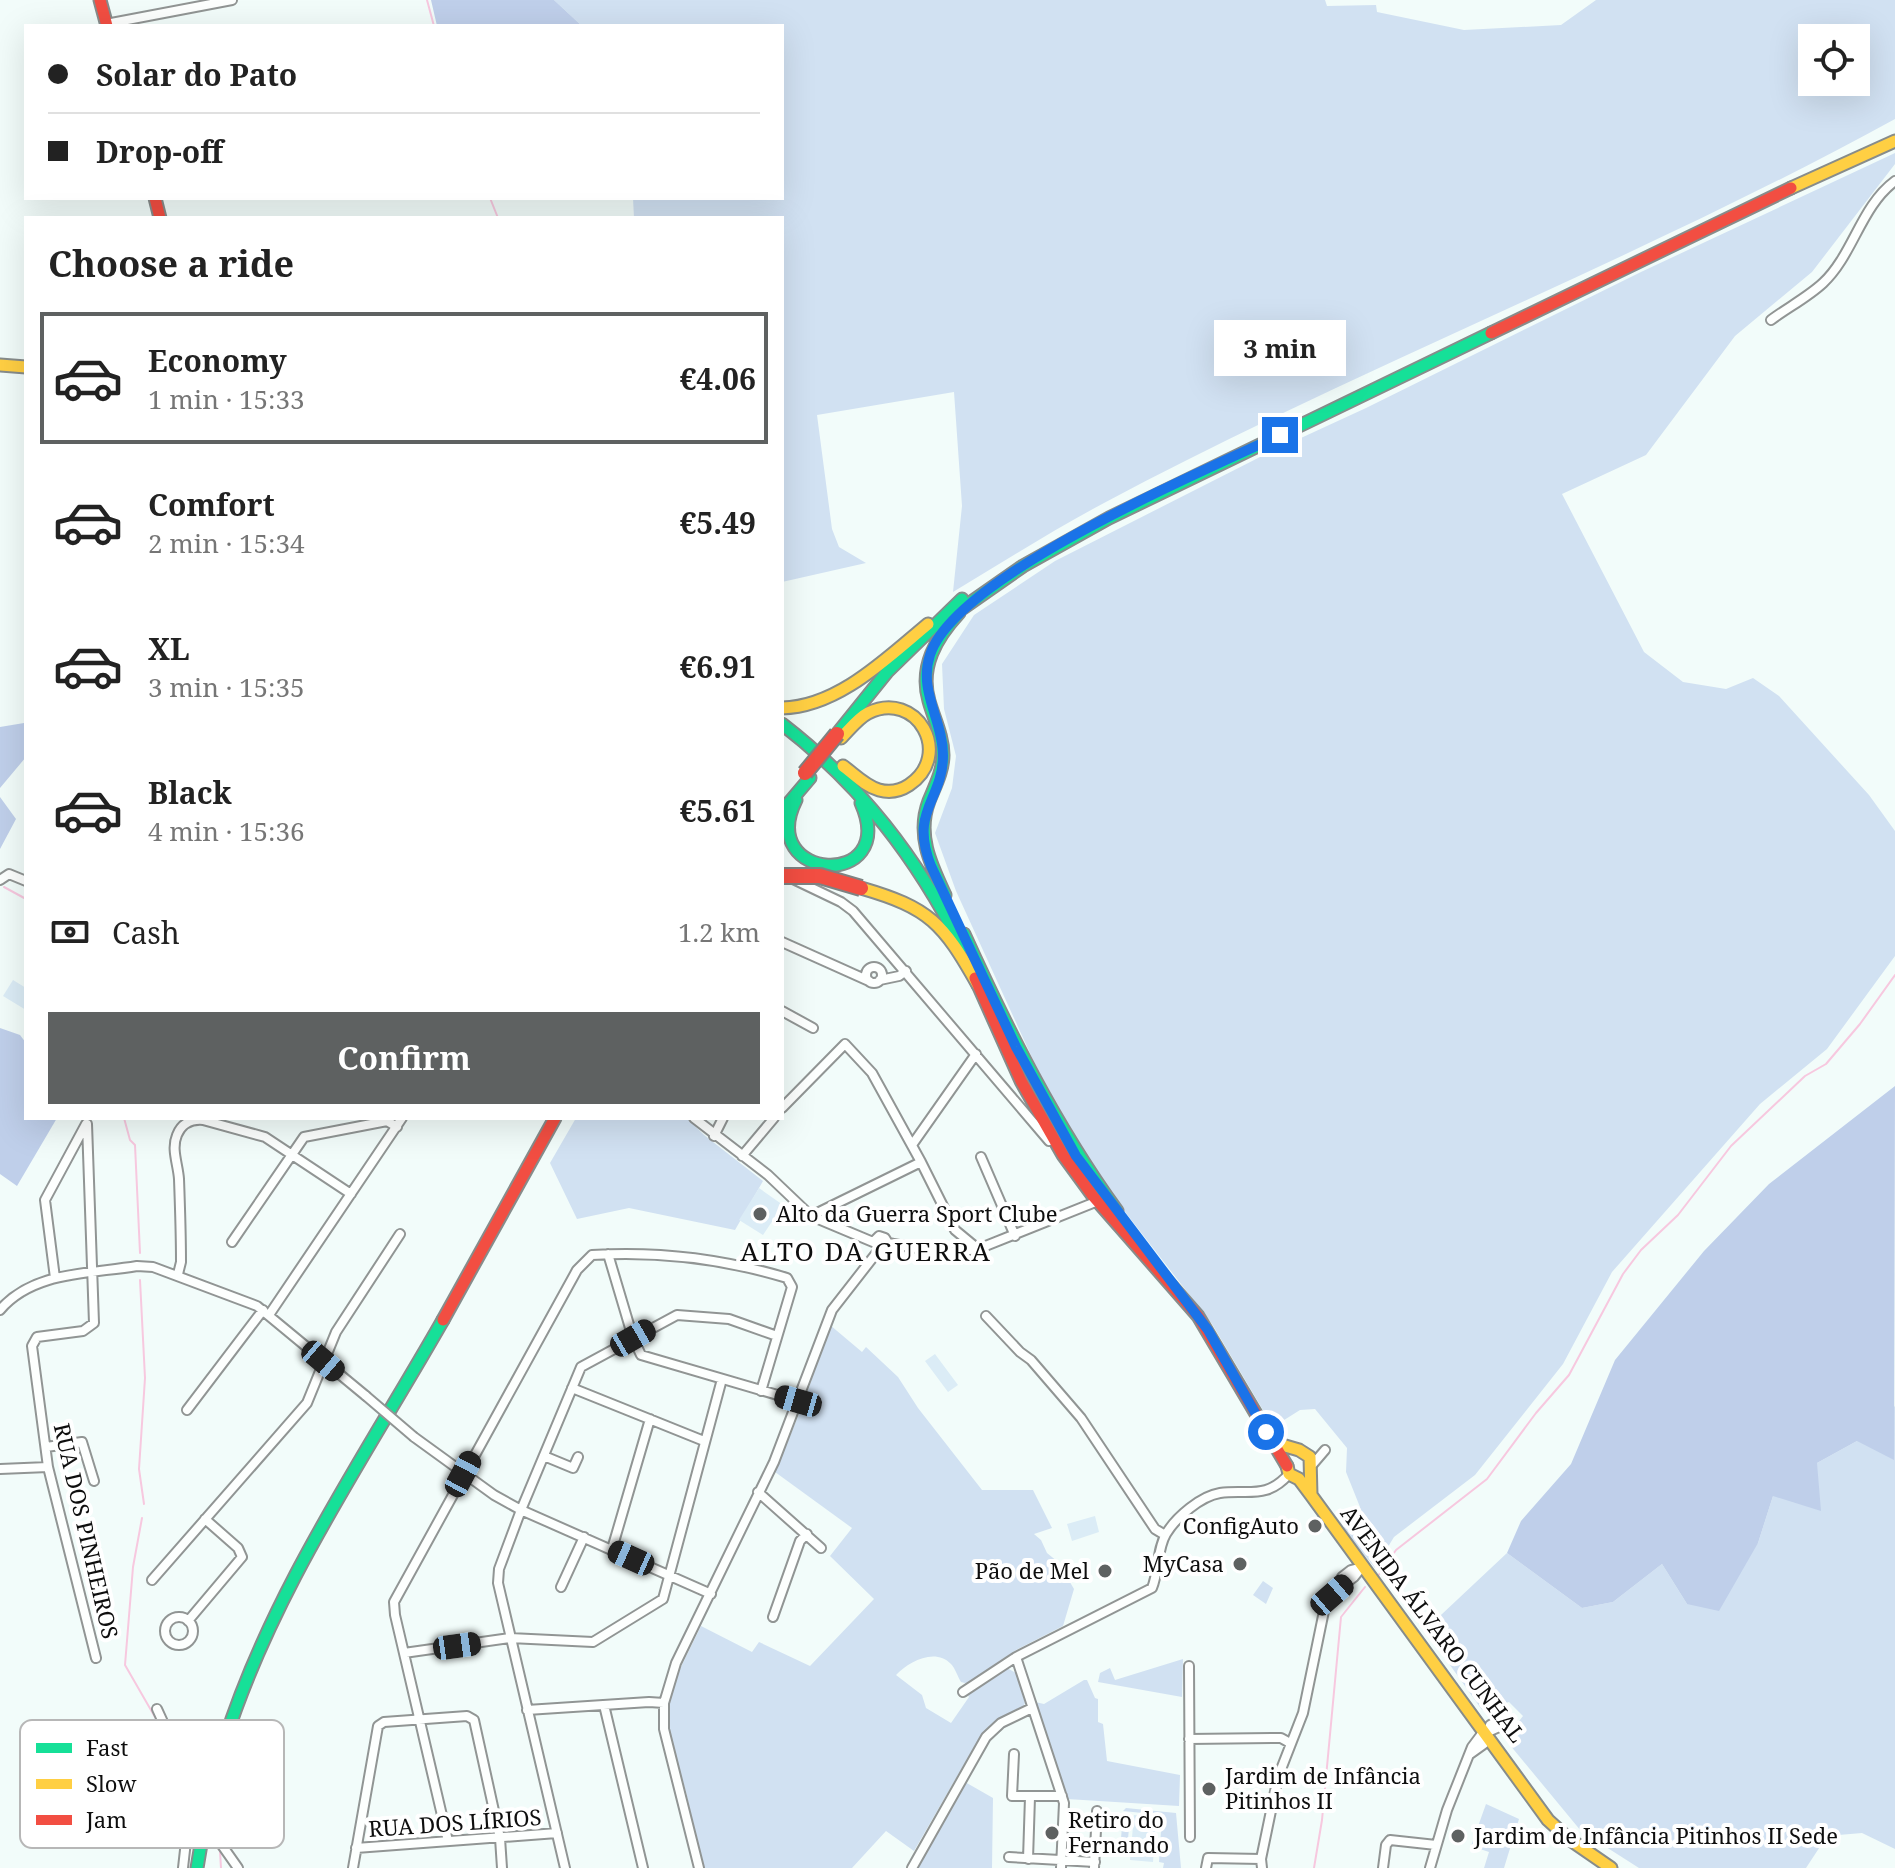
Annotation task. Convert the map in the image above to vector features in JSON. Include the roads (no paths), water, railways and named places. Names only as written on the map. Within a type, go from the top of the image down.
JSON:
[{"type":"main road","points":[[100,0],[106,24]]},
{"type":"main road","points":[[1763,201],[1895,131]]},
{"type":"main road","points":[[784,799],[839,736],[887,672],[993,577],[1049,544],[1109,518],[1763,201],[1895,141]]},
{"type":"main road","points":[[0,365],[24,367]]},
{"type":"main road","points":[[784,708],[802,709],[831,696],[886,658],[948,607],[964,602]]},
{"type":"main road","points":[[945,895],[926,854],[923,834],[927,808],[943,759],[942,744],[928,696],[927,666],[937,640],[964,602]]},
{"type":"main road","points":[[839,736],[866,714],[878,708],[891,707],[913,715],[930,739],[931,755],[922,775],[896,791],[874,788],[842,770]]},
{"type":"main road","name":"AVENIDA ÁLVARO CUNHAL","points":[[784,719],[879,802],[945,895],[1016,1047],[1056,1122],[1082,1164],[1208,1330],[1291,1471],[1521,1779],[1565,1826],[1625,1868]]},
{"type":"main road","name":"AVENIDA ÁLVARO CUNHAL","points":[[784,726],[842,770],[915,861],[948,917],[1019,1076],[1079,1179],[1156,1265]]},
{"type":"main road","points":[[807,775],[790,811],[787,828],[791,843],[800,856],[814,865],[831,868],[857,858],[867,846],[871,833],[868,813],[842,770]]},
{"type":"main road","points":[[784,808],[807,775]]},
{"type":"main road","points":[[784,874],[820,876],[903,899],[928,914],[954,943],[978,985]]},
{"type":"main road","points":[[232,1720],[258,1654],[309,1554],[554,1120]]},
{"type":"main road","points":[[483,1249],[503,1222],[561,1120]]},
{"type":"main road","points":[[1275,1443],[1309,1459]]},
{"type":"main road","points":[[1293,1452],[1309,1459],[1309,1475],[1291,1471],[1293,1452]]},
{"type":"main road","name":"AVENIDA ÁLVARO CUNHAL","points":[[1309,1459],[1311,1495]]},
{"type":"main road","name":"AVENIDA ÁLVARO CUNHAL","points":[[1521,1779],[1525,1790],[1548,1820],[1611,1868]]},
{"type":"main road","points":[[197,1868],[201,1848]]},
{"type":"street","points":[[111,24],[232,0]]},
{"type":"street","points":[[1771,320],[1823,283],[1847,250],[1882,190],[1895,181]]},
{"type":"street","points":[[0,880],[9,874],[24,880]]},
{"type":"street","points":[[784,875],[841,902],[862,921],[1079,1179]]},
{"type":"street","points":[[784,943],[874,983],[906,971]]},
{"type":"street","points":[[869,981],[866,973],[873,967],[881,971],[880,980]]},
{"type":"street","points":[[784,1013],[813,1028]]},
{"type":"street","points":[[784,1106],[845,1044],[862,1061],[912,1145],[955,1230],[978,1249]]},
{"type":"street","points":[[912,1145],[976,1054]]},
{"type":"street","points":[[178,1274],[181,1262],[174,1147],[179,1131],[193,1120]]},
{"type":"street","points":[[203,1120],[265,1137],[351,1194]]},
{"type":"street","points":[[187,1410],[266,1312],[401,1120]]},
{"type":"street","points":[[696,1120],[768,1175],[811,1216],[873,1242],[878,1251]]},
{"type":"street","points":[[714,1136],[722,1120]]},
{"type":"street","points":[[742,1156],[772,1120]]},
{"type":"street","points":[[232,1242],[304,1137],[387,1121],[397,1127]]},
{"type":"street","name":"RUA DOS PINHEIROS","points":[[55,1278],[45,1200],[87,1124],[94,1319],[91,1327],[83,1331],[37,1337],[32,1346],[48,1467],[96,1658]]},
{"type":"street","points":[[981,1157],[1015,1236]]},
{"type":"street","points":[[811,1216],[921,1162]]},
{"type":"street","points":[[873,1242],[879,1236],[888,1243],[944,1253],[978,1249],[1098,1201]]},
{"type":"street","points":[[152,1580],[307,1403],[336,1332],[400,1234]]},
{"type":"street","points":[[699,1868],[664,1729],[664,1703],[676,1663],[774,1462],[832,1310],[878,1251],[885,1249],[888,1243]]},
{"type":"street","points":[[608,1254],[638,1352],[645,1357],[798,1401]]},
{"type":"street","points":[[448,1841],[394,1602],[577,1270],[592,1255],[608,1254],[723,1262],[787,1278],[792,1287],[761,1391]]},
{"type":"street","points":[[0,1310],[20,1291],[36,1283],[141,1266],[178,1274],[251,1303],[266,1312],[414,1437],[463,1474],[521,1510],[711,1594]]},
{"type":"street","points":[[565,1868],[497,1578],[521,1510],[581,1367],[668,1318],[683,1314],[729,1319],[777,1336]]},
{"type":"street","points":[[986,1316],[1065,1399],[1095,1438],[1155,1529],[1165,1535]]},
{"type":"street","points":[[404,1653],[510,1638],[579,1644],[599,1640],[663,1599],[722,1379]]},
{"type":"street","points":[[572,1388],[704,1441]]},
{"type":"street","points":[[612,1549],[650,1419]]},
{"type":"street","points":[[46,1447],[82,1442],[94,1481]]},
{"type":"street","points":[[544,1456],[573,1468],[578,1457]]},
{"type":"street","points":[[0,1469],[48,1467]]},
{"type":"street","points":[[963,1692],[1016,1657],[1152,1588],[1158,1575],[1165,1535],[1176,1521],[1206,1497],[1219,1493],[1252,1494],[1278,1484],[1291,1471]]},
{"type":"street","points":[[758,1492],[821,1548]]},
{"type":"street","points":[[188,1621],[242,1557],[238,1548],[205,1519]]},
{"type":"street","points":[[773,1617],[800,1541],[807,1534]]},
{"type":"street","points":[[561,1587],[584,1537]]},
{"type":"street","points":[[1206,1868],[1207,1858],[1230,1863],[1262,1864],[1278,1777],[1303,1713],[1324,1611],[1342,1577],[1362,1567]]},
{"type":"street","points":[[1016,1657],[1062,1796],[1061,1864]]},
{"type":"street","points":[[1189,1666],[1190,1837]]},
{"type":"street","points":[[527,1710],[664,1703]]},
{"type":"street","points":[[604,1705],[643,1868]]},
{"type":"street","points":[[912,1868],[986,1737],[1001,1723],[1032,1708]]},
{"type":"street","points":[[157,1709],[162,1720]]},
{"type":"street","points":[[353,1868],[376,1730],[384,1722],[467,1716],[474,1720],[500,1838],[502,1868]]},
{"type":"street","points":[[1430,1868],[1455,1788],[1474,1743],[1486,1733]]},
{"type":"street","points":[[1189,1739],[1281,1738],[1290,1743]]},
{"type":"street","points":[[1014,1754],[1012,1796],[1062,1796]]},
{"type":"street","points":[[1028,1859],[1030,1797]]},
{"type":"street","points":[[1009,1857],[1095,1865],[1097,1811]]},
{"type":"street","name":"RUA DOS LÍRIOS","points":[[356,1848],[557,1833]]},
{"type":"street","points":[[1383,1868],[1386,1845],[1390,1840],[1436,1845]]},
{"type":"street","points":[[183,1868],[185,1848]]},
{"type":"street","points":[[224,1848],[238,1868]]},
{"type":"waterway","points":[[427,0],[433,24]]},
{"type":"waterway","points":[[491,200],[497,216]]},
{"type":"waterway","points":[[4,887],[24,898]]},
{"type":"waterway","points":[[1378,1576],[1396,1550],[1487,1479],[1569,1375],[1623,1274],[1641,1250],[1678,1215],[1731,1146],[1805,1076],[1826,1064],[1895,975]]},
{"type":"waterway","points":[[125,1120],[130,1140],[135,1145],[140,1253]]},
{"type":"waterway","points":[[140,1280],[145,1378],[139,1469],[144,1504]]},
{"type":"waterway","points":[[142,1518],[133,1567],[125,1665],[157,1720]]},
{"type":"waterway","points":[[1314,1868],[1322,1820],[1341,1617],[1365,1587]]},
{"type":"waterway","points":[[218,1848],[221,1868]]},
{"type":"place","name":"Alto da Guerra Sport Clube","points":[[760,1214]]},
{"type":"place","name":"ConfigAuto","points":[[1315,1526]]},
{"type":"place","name":"MyCasa","points":[[1240,1564]]},
{"type":"place","name":"Pão de Mel","points":[[1105,1571]]},
{"type":"place","name":"Jardim de Infância Pitinhos II","points":[[1209,1789]]},
{"type":"place","name":"Retiro do Fernando","points":[[1052,1833]]},
{"type":"place","name":"Jardim de Infância Pitinhos II Sede","points":[[1458,1836]]},
{"type":"district","name":"ALTO DA GUERRA","points":[[866,1252]]}]
